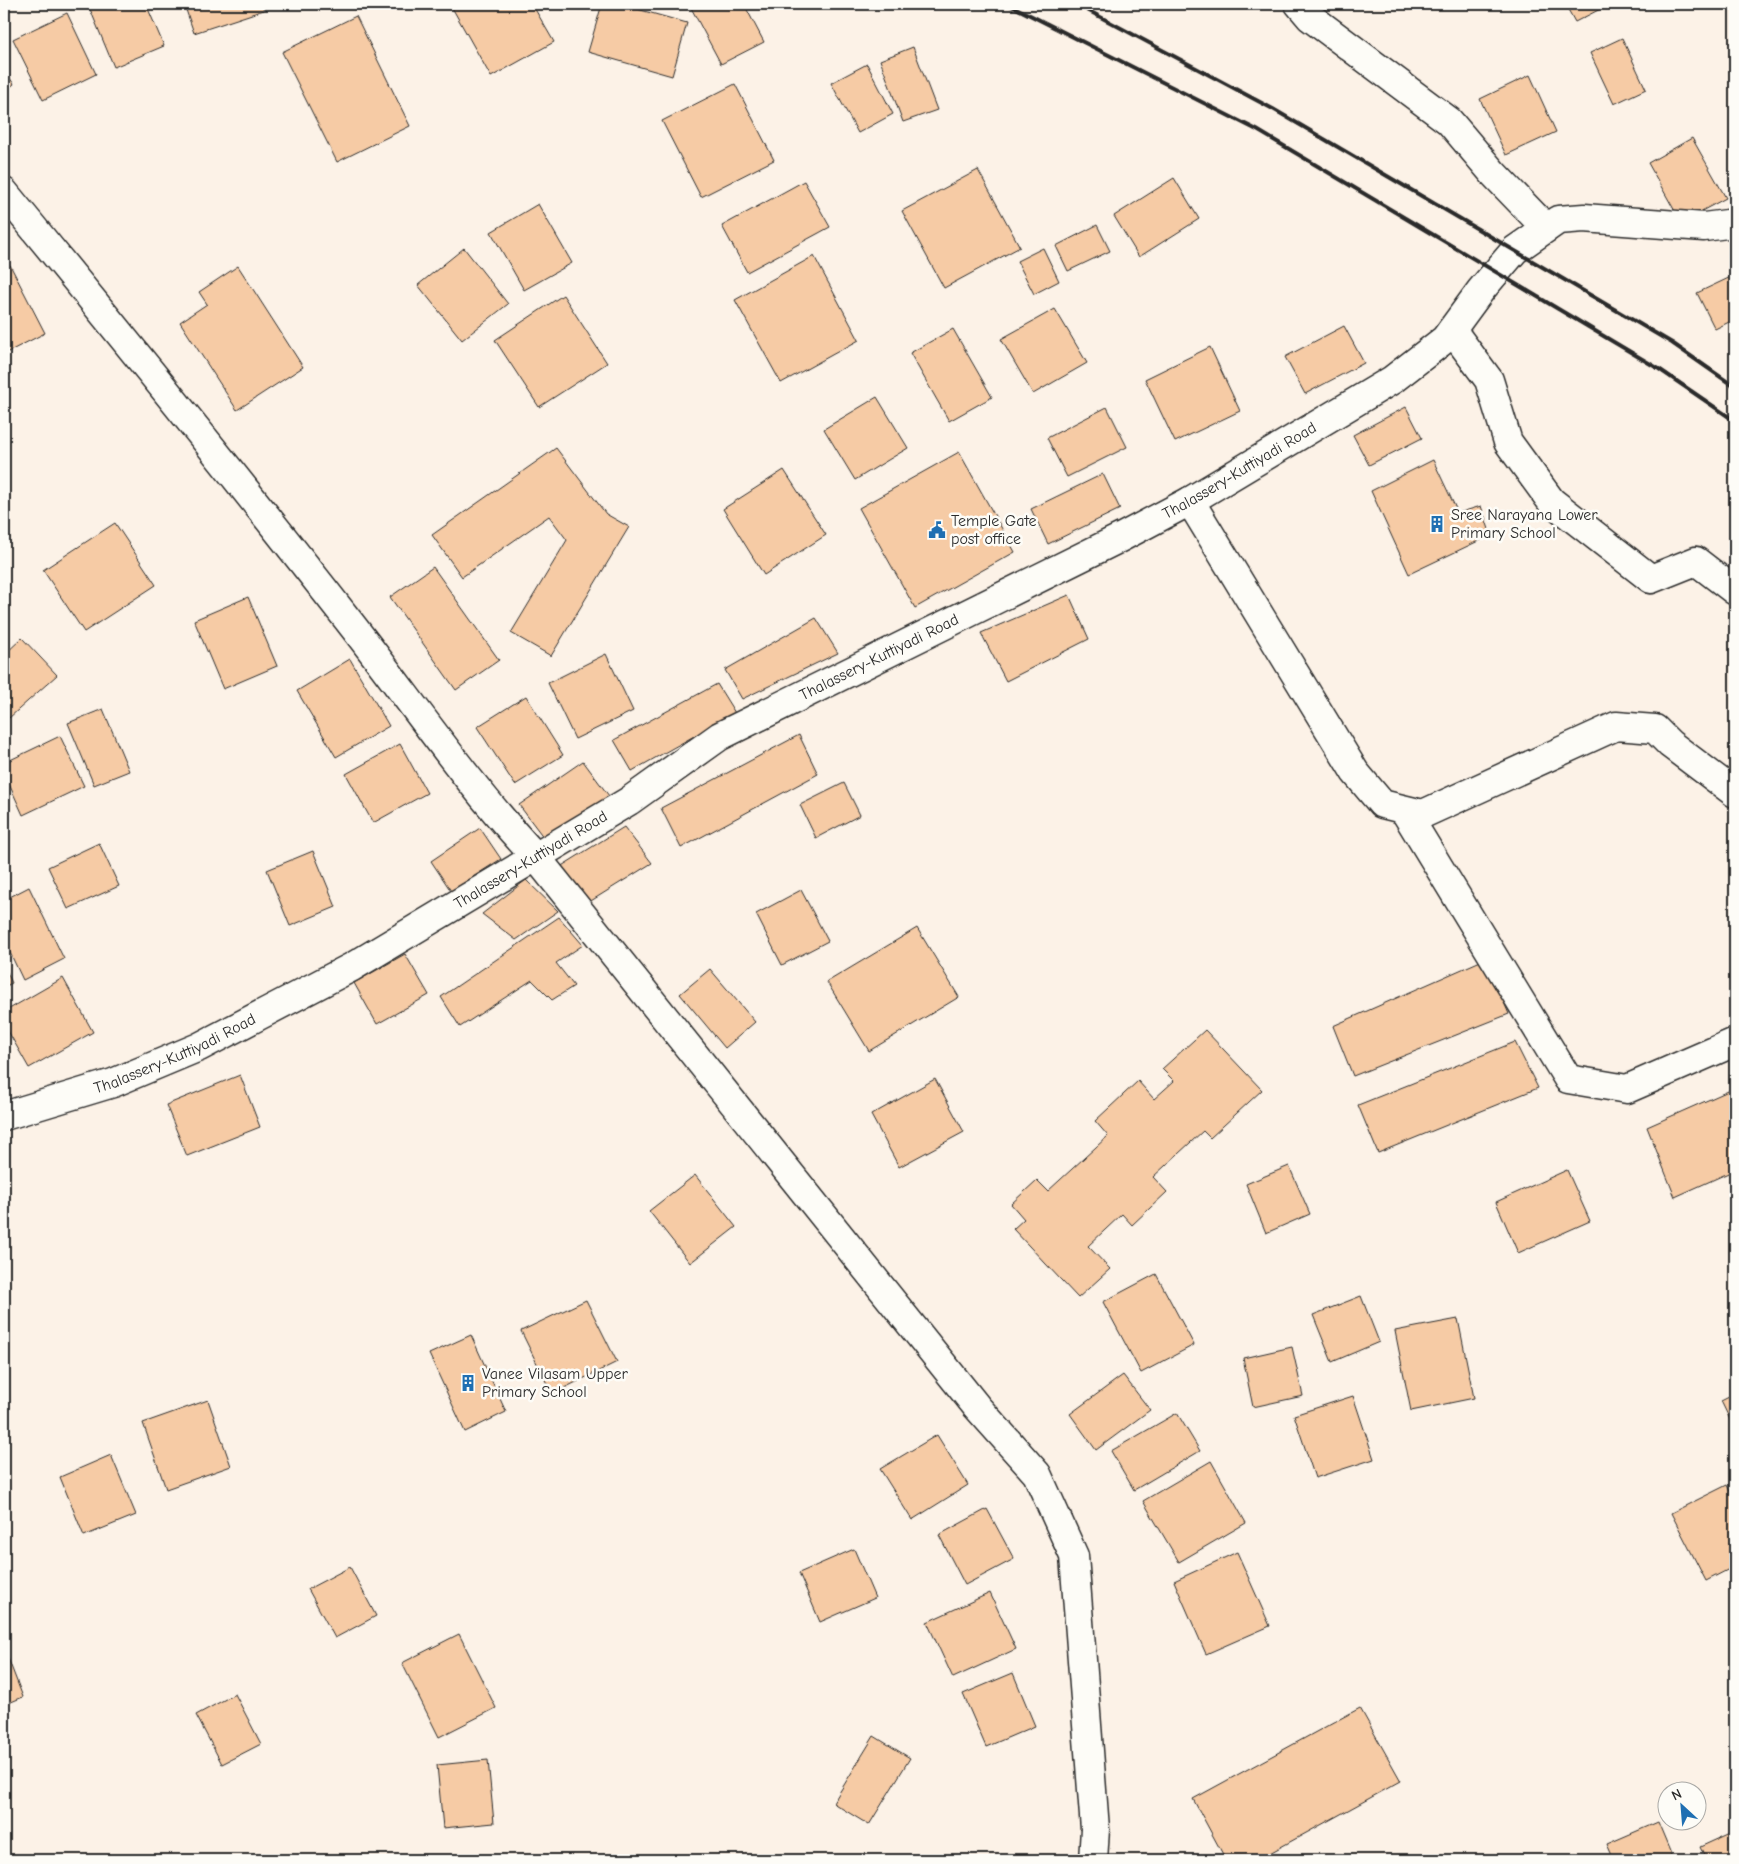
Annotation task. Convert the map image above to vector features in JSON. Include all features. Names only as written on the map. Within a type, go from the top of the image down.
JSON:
[{"type":"street","points":[[1299,4],[1310,18],[1449,121],[1493,173],[1546,228]]},
{"type":"street","points":[[4,192],[204,437],[346,617],[499,818],[536,857],[977,1408],[1037,1474],[1074,1556],[1095,1829],[1093,1860]]},
{"type":"street","name":"Thalassery-Kuttiyadi Road","points":[[4,1116],[113,1083],[199,1047],[352,967],[629,801],[720,736],[899,649],[1190,501],[1392,380],[1424,358],[1452,330],[1481,290],[1515,250],[1558,220],[1584,218],[1704,227],[1735,223]]},
{"type":"street","points":[[1452,330],[1489,380],[1508,442],[1550,501],[1651,579],[1696,562],[1735,591]]},
{"type":"street","points":[[1190,501],[1355,772],[1382,804],[1423,814],[1616,726],[1655,729],[1670,744],[1735,793]]},
{"type":"street","points":[[1404,810],[1568,1079],[1627,1089],[1735,1042]]},
{"type":"building","points":[[103,4],[146,4],[164,46],[114,67],[90,9]]},
{"type":"building","points":[[184,4],[261,4],[264,10],[194,33]]},
{"type":"building","points":[[450,4],[532,4],[554,42],[491,77]]},
{"type":"building","points":[[602,4],[619,4],[687,23],[672,76],[588,52]]},
{"type":"building","points":[[689,4],[744,4],[764,42],[721,64]]},
{"type":"building","points":[[1565,4],[1610,4],[1575,22]]},
{"type":"building","points":[[67,13],[96,74],[43,100],[13,39]]},
{"type":"building","points":[[356,16],[410,126],[337,162],[282,52]]},
{"type":"building","points":[[1622,38],[1646,89],[1614,104],[1590,53]]},
{"type":"building","points":[[913,47],[937,110],[903,122],[880,60]]},
{"type":"building","points":[[867,64],[893,114],[858,133],[831,83]]},
{"type":"building","points":[[4,70],[14,84],[4,92]]},
{"type":"building","points":[[1530,75],[1556,132],[1506,155],[1480,99]]},
{"type":"building","points":[[735,84],[774,160],[701,197],[662,121]]},
{"type":"building","points":[[1692,138],[1726,198],[1681,222],[1648,163]]},
{"type":"building","points":[[978,170],[1020,247],[944,288],[902,211]]},
{"type":"building","points":[[1174,178],[1199,219],[1139,257],[1114,216]]},
{"type":"building","points":[[804,181],[830,227],[747,272],[722,226]]},
{"type":"building","points":[[538,204],[572,263],[524,290],[491,232]]},
{"type":"building","points":[[1097,225],[1110,251],[1068,271],[1056,246]]},
{"type":"building","points":[[464,248],[508,304],[462,340],[418,285]]},
{"type":"building","points":[[1043,248],[1059,281],[1034,294],[1017,261]]},
{"type":"building","points":[[814,256],[859,340],[781,383],[735,300]]},
{"type":"building","points":[[10,265],[45,333],[4,354],[4,268]]},
{"type":"building","points":[[238,266],[303,367],[237,410],[180,322],[207,304],[199,292]]},
{"type":"building","points":[[1735,275],[1735,319],[1715,329],[1697,293]]},
{"type":"building","points":[[563,295],[607,363],[539,407],[495,340]]},
{"type":"building","points":[[1055,309],[1087,363],[1033,394],[1001,339]]},
{"type":"building","points":[[1344,326],[1364,363],[1305,394],[1285,357]]},
{"type":"building","points":[[953,329],[992,397],[949,421],[910,353]]},
{"type":"building","points":[[1210,347],[1240,411],[1175,442],[1145,379]]},
{"type":"building","points":[[877,397],[908,448],[855,480],[824,429]]},
{"type":"building","points":[[1107,407],[1127,447],[1067,477],[1047,438]]},
{"type":"building","points":[[1406,407],[1422,438],[1369,465],[1353,435]]},
{"type":"building","points":[[556,448],[606,514],[629,527],[551,656],[511,633],[567,540],[549,516],[462,577],[432,535]]},
{"type":"building","name":"Temple Gate post office","points":[[959,452],[1015,552],[915,608],[859,508]]},
{"type":"building","name":"Sree Narayana Lower Primary School","points":[[1433,460],[1458,513],[1481,506],[1491,535],[1409,574],[1371,491]]},
{"type":"building","points":[[784,470],[826,535],[764,575],[723,509]]},
{"type":"building","points":[[1103,474],[1120,509],[1048,544],[1031,509]]},
{"type":"building","points":[[115,523],[156,585],[84,632],[43,570]]},
{"type":"building","points":[[433,567],[499,660],[456,690],[390,597]]},
{"type":"building","points":[[1069,595],[1089,639],[1006,681],[981,633]]},
{"type":"building","points":[[248,597],[277,666],[223,689],[194,620]]},
{"type":"building","points":[[816,618],[838,653],[742,699],[725,670]]},
{"type":"building","points":[[22,638],[57,675],[9,718],[4,712],[4,655]]},
{"type":"building","points":[[606,654],[633,711],[575,739],[548,683]]},
{"type":"building","points":[[350,659],[389,726],[336,757],[297,691]]},
{"type":"building","points":[[717,684],[735,713],[632,771],[614,740]]},
{"type":"building","points":[[526,696],[563,755],[515,785],[477,727]]},
{"type":"building","points":[[103,709],[129,771],[94,785],[68,723]]},
{"type":"building","points":[[799,735],[818,774],[681,848],[661,808]]},
{"type":"building","points":[[60,736],[84,786],[23,815],[4,773],[4,763]]},
{"type":"building","points":[[400,744],[427,793],[373,823],[346,774]]},
{"type":"building","points":[[583,761],[609,796],[544,838],[519,805]]},
{"type":"building","points":[[844,783],[860,815],[816,838],[800,805]]},
{"type":"building","points":[[624,827],[652,863],[586,904],[560,867]]},
{"type":"building","points":[[480,828],[501,859],[451,891],[431,861]]},
{"type":"building","points":[[99,843],[119,886],[68,909],[48,867]]},
{"type":"building","points":[[313,851],[336,907],[290,926],[267,870]]},
{"type":"building","points":[[526,880],[558,911],[516,940],[482,914]]},
{"type":"building","points":[[29,887],[64,959],[23,980],[4,940],[4,900]]},
{"type":"building","points":[[801,890],[828,941],[782,965],[756,914]]},
{"type":"building","points":[[559,917],[583,945],[556,963],[574,986],[552,1000],[532,980],[460,1027],[441,997]]},
{"type":"building","points":[[917,928],[959,997],[869,1051],[827,982]]},
{"type":"building","points":[[405,954],[429,995],[377,1024],[354,983]]},
{"type":"building","points":[[1485,959],[1509,1014],[1353,1076],[1333,1026]]},
{"type":"building","points":[[4,966],[12,983],[4,987]]},
{"type":"building","points":[[710,969],[755,1022],[725,1048],[680,994]]},
{"type":"building","points":[[63,978],[93,1032],[29,1068],[4,1024],[4,1012]]},
{"type":"building","points":[[1205,1030],[1262,1090],[1210,1138],[1203,1131],[1153,1177],[1167,1192],[1132,1225],[1122,1214],[1088,1246],[1110,1269],[1078,1298],[1013,1229],[1024,1219],[1011,1204],[1037,1180],[1048,1191],[1108,1136],[1095,1121],[1138,1081],[1154,1099],[1174,1081],[1162,1069]]},
{"type":"building","points":[[1515,1042],[1538,1088],[1378,1153],[1358,1105]]},
{"type":"building","points":[[240,1075],[260,1127],[187,1156],[166,1105]]},
{"type":"building","points":[[935,1079],[964,1132],[899,1167],[871,1115]]},
{"type":"building","points":[[1735,1088],[1735,1170],[1675,1197],[1647,1127]]},
{"type":"building","points":[[1289,1166],[1310,1214],[1266,1233],[1246,1184]]},
{"type":"building","points":[[1567,1170],[1590,1221],[1518,1253],[1496,1202]]},
{"type":"building","points":[[695,1175],[736,1227],[690,1263],[649,1211]]},
{"type":"building","points":[[1156,1274],[1194,1345],[1141,1373],[1103,1302]]},
{"type":"building","points":[[1361,1296],[1379,1342],[1332,1362],[1313,1315]]},
{"type":"building","points":[[586,1300],[617,1362],[552,1394],[521,1331]]},
{"type":"building","points":[[1458,1319],[1474,1398],[1411,1411],[1395,1331]]},
{"type":"building","name":"Vanee Vilasam Upper Primary School","points":[[471,1335],[506,1412],[465,1432],[429,1354]]},
{"type":"building","points":[[1292,1347],[1303,1396],[1253,1407],[1243,1358]]},
{"type":"building","points":[[1123,1375],[1150,1410],[1096,1450],[1070,1414]]},
{"type":"building","points":[[1735,1394],[1735,1430],[1721,1401]]},
{"type":"building","points":[[1353,1396],[1374,1459],[1315,1478],[1294,1415]]},
{"type":"building","points":[[208,1400],[231,1466],[166,1489],[143,1423]]},
{"type":"building","points":[[1177,1413],[1200,1451],[1134,1490],[1111,1451]]},
{"type":"building","points":[[937,1435],[968,1485],[912,1520],[880,1469]]},
{"type":"building","points":[[111,1455],[136,1515],[84,1536],[60,1477]]},
{"type":"building","points":[[1211,1461],[1246,1523],[1179,1562],[1143,1501]]},
{"type":"building","points":[[1727,1485],[1735,1502],[1735,1566],[1706,1581],[1671,1513]]},
{"type":"building","points":[[987,1509],[1014,1559],[965,1585],[939,1535]]},
{"type":"building","points":[[854,1549],[875,1598],[820,1622],[799,1573]]},
{"type":"building","points":[[1237,1552],[1270,1626],[1206,1654],[1174,1581]]},
{"type":"building","points":[[350,1567],[376,1616],[335,1638],[308,1589]]},
{"type":"building","points":[[990,1593],[1016,1649],[953,1678],[927,1622]]},
{"type":"building","points":[[459,1634],[496,1708],[439,1737],[402,1663]]},
{"type":"building","points":[[4,1648],[23,1697],[4,1705]]},
{"type":"building","points":[[1013,1673],[1035,1726],[986,1747],[963,1694]]},
{"type":"building","points":[[235,1694],[261,1744],[222,1764],[196,1715]]},
{"type":"building","points":[[1360,1708],[1401,1781],[1257,1860],[1226,1860],[1193,1799]]},
{"type":"building","points":[[874,1736],[910,1758],[869,1825],[833,1803]]},
{"type":"building","points":[[488,1760],[494,1823],[443,1828],[437,1765]]},
{"type":"building","points":[[1656,1823],[1656,1832],[1662,1832],[1674,1860],[1614,1860],[1607,1844]]},
{"type":"building","points":[[1735,1831],[1735,1860],[1706,1860],[1700,1847]]},
{"type":"railway","points":[[1008,4],[1257,130],[1659,369],[1735,421]]},
{"type":"railway","points":[[1076,4],[1273,109],[1672,343],[1735,387]]},
{"type":"place","name":"Sree Narayana Lower Primary School","points":[[1437,524]]},
{"type":"place","name":"Temple Gate post office","points":[[937,530]]},
{"type":"place","name":"Vanee Vilasam Upper Primary School","points":[[468,1383]]}]
